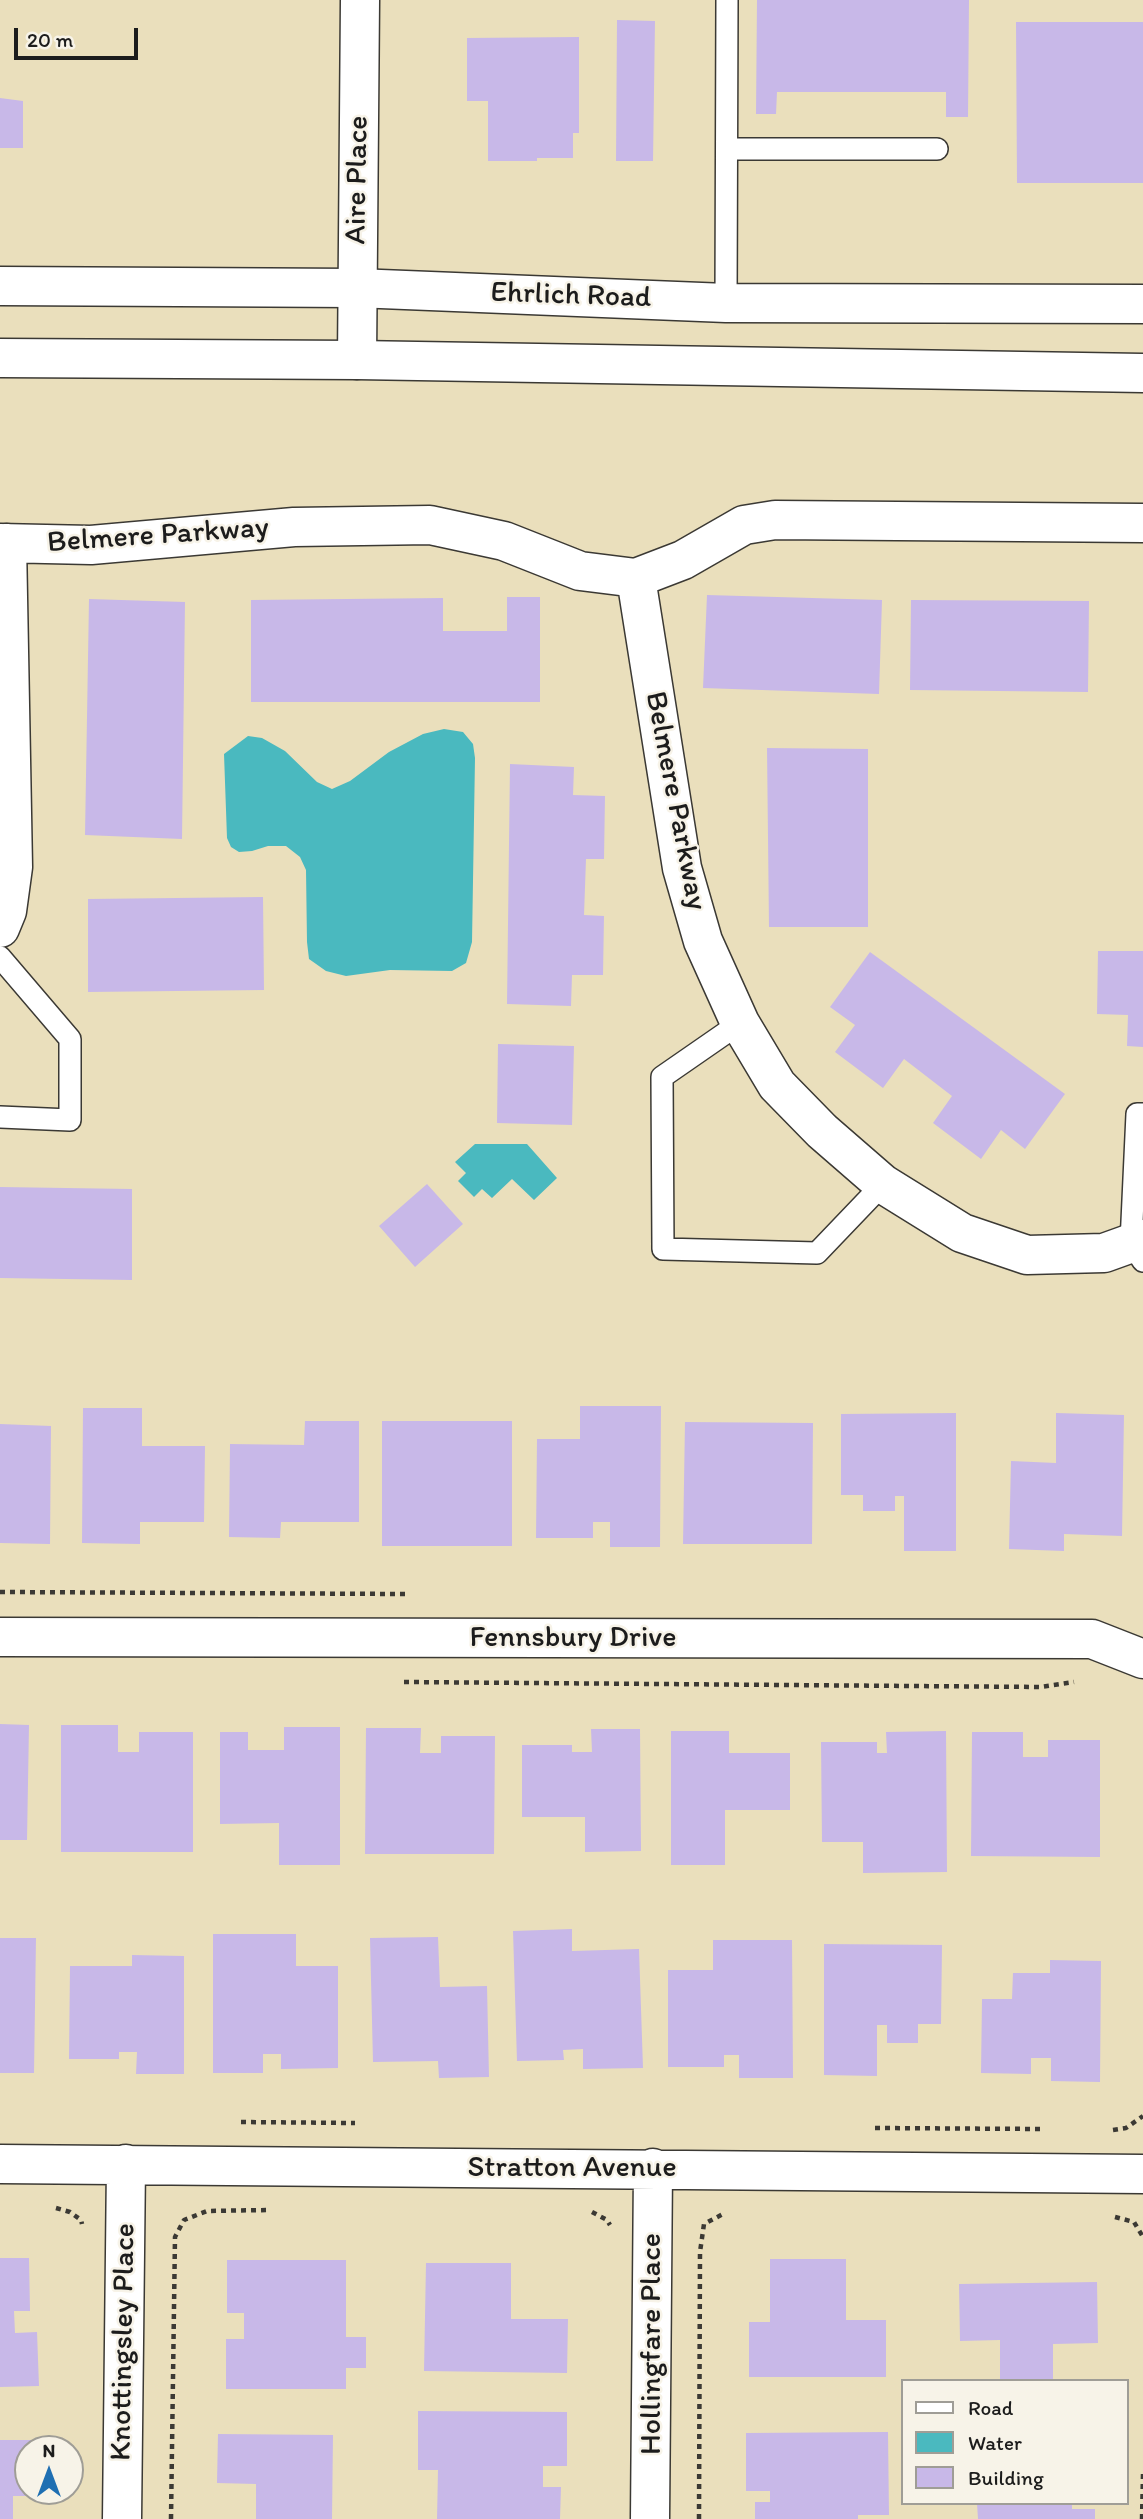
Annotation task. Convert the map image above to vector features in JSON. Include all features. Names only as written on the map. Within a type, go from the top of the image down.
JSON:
[{"type":"street","name":"Aire Place","points":[[357,360],[360,0]]},
{"type":"street","name":"Ehrlich Road","points":[[0,286],[356,288],[726,303],[1143,304]]},
{"type":"street","points":[[0,358],[357,360],[1143,373]]},
{"type":"street","name":"Belmere Parkway","points":[[0,928],[8,911],[13,867],[3,543],[91,545],[294,527],[430,525],[503,541],[580,571],[636,578],[683,561],[744,525],[775,520],[1143,523]]},
{"type":"street","name":"Belmere Parkway","points":[[636,578],[681,868],[703,941],[740,1023],[777,1085],[822,1131],[883,1184],[962,1233],[1027,1255],[1104,1253],[1139,1248]]},
{"type":"street","name":"Fennsbury Drive","points":[[0,1637],[1092,1639],[1143,1659]]},
{"type":"street","name":"Stratton Avenue","points":[[0,2164],[1143,2174]]},
{"type":"street","name":"Knottingsley Place","points":[[122,2519],[126,2164]]},
{"type":"street","name":"Hollingfare Place","points":[[650,2519],[653,2168]]},
{"type":"lane","points":[[726,303],[727,0]]},
{"type":"lane","points":[[727,149],[937,149]]},
{"type":"lane","points":[[0,957],[70,1039],[70,1120],[0,1117]]},
{"type":"lane","points":[[740,1023],[662,1077],[663,1249],[817,1253],[883,1184]]},
{"type":"lane","points":[[1139,1248],[1137,1114],[1143,1114]]},
{"type":"path","points":[[394,1682],[1041,1687],[1083,1680]]},
{"type":"path","points":[[1111,2131],[1126,2128],[1143,2116]]},
{"type":"path","points":[[45,2208],[70,2212],[81,2220],[83,2229]]},
{"type":"path","points":[[172,2519],[175,2237],[184,2220],[207,2211],[271,2210]]},
{"type":"path","points":[[581,2212],[594,2212],[607,2220],[613,2230]]},
{"type":"path","points":[[699,2519],[700,2252],[704,2224],[721,2213],[734,2213]]},
{"type":"path","points":[[1114,2217],[1134,2222],[1143,2237]]},
{"type":"path","points":[[1142,2519],[1143,2474]]},
{"type":"water","points":[[444,729],[463,732],[473,744],[475,758],[472,942],[466,963],[452,971],[390,970],[346,976],[326,971],[309,959],[306,870],[300,857],[286,846],[268,846],[239,852],[231,847],[227,838],[224,754],[248,736],[262,738],[285,751],[317,782],[332,789],[350,781],[389,752],[423,734]]},
{"type":"water","points":[[475,1144],[527,1144],[557,1178],[534,1200],[512,1179],[492,1198],[482,1189],[474,1197],[458,1181],[466,1173],[455,1162]]},
{"type":"building","points":[[757,0],[969,0],[968,117],[946,117],[946,92],[777,92],[776,114],[756,114]]},
{"type":"building","points":[[617,20],[655,21],[653,161],[616,161]]},
{"type":"building","points":[[1016,22],[1143,22],[1143,183],[1017,183]]},
{"type":"building","points":[[579,37],[579,133],[573,133],[573,158],[488,161],[488,101],[467,101],[467,38]]},
{"type":"building","points":[[0,98],[23,101],[23,148],[0,148]]},
{"type":"building","points":[[707,595],[882,600],[879,694],[703,688]]},
{"type":"building","points":[[507,597],[540,597],[540,702],[251,702],[251,600],[443,598],[443,631],[507,631]]},
{"type":"building","points":[[89,599],[185,602],[182,839],[85,835]]},
{"type":"building","points":[[911,600],[1089,601],[1088,692],[910,690]]},
{"type":"building","points":[[767,748],[868,749],[868,927],[769,927]]},
{"type":"building","points":[[510,764],[574,767],[573,795],[605,796],[604,859],[586,859],[584,915],[604,916],[603,975],[572,975],[571,1006],[507,1004]]},
{"type":"building","points":[[263,897],[264,990],[88,992],[88,899]]},
{"type":"building","points":[[1098,951],[1143,951],[1143,1047],[1127,1046],[1128,1015],[1097,1014]]},
{"type":"building","points":[[870,952],[1065,1094],[1025,1149],[1001,1130],[981,1159],[933,1123],[952,1096],[904,1059],[883,1088],[835,1052],[855,1025],[830,1007]]},
{"type":"building","points":[[498,1044],[574,1046],[572,1125],[497,1123]]},
{"type":"building","points":[[427,1184],[463,1224],[415,1267],[379,1226]]},
{"type":"building","points":[[0,1187],[132,1189],[132,1280],[0,1278]]},
{"type":"building","points":[[580,1406],[661,1406],[660,1547],[610,1547],[610,1522],[593,1522],[593,1538],[536,1538],[537,1439],[580,1439]]},
{"type":"building","points":[[83,1408],[142,1408],[142,1446],[205,1446],[204,1522],[140,1522],[140,1544],[82,1543]]},
{"type":"building","points":[[956,1413],[956,1551],[904,1551],[904,1496],[895,1496],[895,1511],[863,1511],[863,1495],[841,1495],[841,1414]]},
{"type":"building","points":[[1056,1413],[1124,1415],[1122,1536],[1064,1534],[1064,1551],[1009,1549],[1011,1461],[1056,1463]]},
{"type":"building","points":[[305,1421],[359,1421],[359,1522],[281,1522],[280,1538],[229,1537],[230,1444],[304,1445]]},
{"type":"building","points":[[382,1421],[512,1421],[512,1546],[382,1546]]},
{"type":"building","points":[[685,1422],[813,1423],[812,1544],[683,1544]]},
{"type":"building","points":[[0,1424],[51,1426],[50,1544],[0,1543]]},
{"type":"building","points":[[0,1724],[29,1725],[27,1840],[0,1840]]},
{"type":"building","points":[[61,1725],[118,1725],[118,1752],[139,1752],[139,1732],[193,1732],[193,1852],[61,1852]]},
{"type":"building","points":[[284,1727],[340,1727],[340,1865],[279,1865],[279,1823],[220,1824],[220,1732],[248,1732],[248,1750],[284,1750]]},
{"type":"building","points":[[366,1728],[421,1728],[420,1753],[441,1753],[441,1736],[495,1736],[494,1854],[365,1854]]},
{"type":"building","points":[[591,1729],[640,1729],[641,1851],[585,1852],[585,1817],[522,1817],[522,1745],[572,1745],[572,1752],[592,1752]]},
{"type":"building","points":[[671,1731],[729,1731],[729,1753],[790,1753],[790,1810],[725,1810],[725,1865],[671,1865]]},
{"type":"building","points":[[946,1731],[947,1872],[863,1873],[863,1842],[822,1842],[821,1742],[877,1742],[877,1753],[887,1753],[886,1732]]},
{"type":"building","points":[[972,1732],[1023,1732],[1023,1757],[1048,1757],[1048,1740],[1100,1740],[1100,1857],[971,1856]]},
{"type":"building","points":[[572,1929],[572,1951],[639,1949],[643,2068],[583,2069],[583,2049],[563,2050],[564,2060],[517,2061],[513,1931]]},
{"type":"building","points":[[213,1934],[296,1934],[296,1966],[338,1966],[338,2068],[281,2069],[281,2054],[263,2054],[263,2073],[213,2073]]},
{"type":"building","points":[[438,1937],[440,1987],[487,1986],[489,2077],[439,2078],[438,2061],[373,2062],[370,1938]]},
{"type":"building","points":[[0,1938],[36,1938],[34,2073],[0,2073]]},
{"type":"building","points":[[713,1940],[792,1940],[793,2078],[739,2078],[739,2055],[724,2055],[724,2067],[668,2067],[668,1970],[713,1970]]},
{"type":"building","points":[[824,1944],[942,1945],[941,2024],[918,2024],[918,2043],[887,2043],[887,2025],[877,2025],[877,2076],[824,2075]]},
{"type":"building","points":[[132,1955],[184,1956],[184,2074],[136,2074],[137,2052],[119,2052],[119,2059],[69,2059],[70,1966],[132,1966]]},
{"type":"building","points":[[1050,1960],[1101,1961],[1100,2082],[1051,2081],[1051,2058],[1031,2058],[1031,2074],[981,2073],[982,1999],[1012,1999],[1013,1973],[1050,1973]]},
{"type":"building","points":[[0,2258],[29,2258],[30,2311],[14,2311],[15,2333],[37,2332],[39,2386],[0,2387]]},
{"type":"building","points":[[770,2259],[846,2259],[846,2320],[886,2320],[886,2377],[749,2377],[749,2322],[770,2322]]},
{"type":"building","points":[[227,2260],[346,2260],[346,2337],[366,2337],[366,2368],[346,2368],[346,2389],[226,2389],[226,2339],[244,2339],[244,2313],[227,2313]]},
{"type":"building","points":[[426,2263],[511,2263],[511,2319],[568,2319],[567,2373],[424,2371]]},
{"type":"building","points":[[1097,2282],[1098,2343],[1053,2344],[1053,2379],[1000,2379],[1000,2340],[960,2341],[959,2284]]},
{"type":"building","points":[[418,2411],[567,2412],[567,2466],[543,2466],[543,2487],[561,2487],[560,2519],[437,2519],[438,2470],[418,2470]]},
{"type":"building","points":[[888,2432],[889,2515],[858,2515],[858,2519],[755,2519],[755,2502],[770,2502],[770,2491],[746,2491],[746,2433]]},
{"type":"building","points":[[218,2434],[333,2435],[332,2519],[256,2519],[256,2484],[217,2483]]},
{"type":"building","points":[[0,2440],[14,2440],[13,2519],[0,2519]]},
{"type":"building","points":[[977,2505],[1072,2505],[1072,2509],[1095,2509],[1095,2519],[978,2519]]}]
